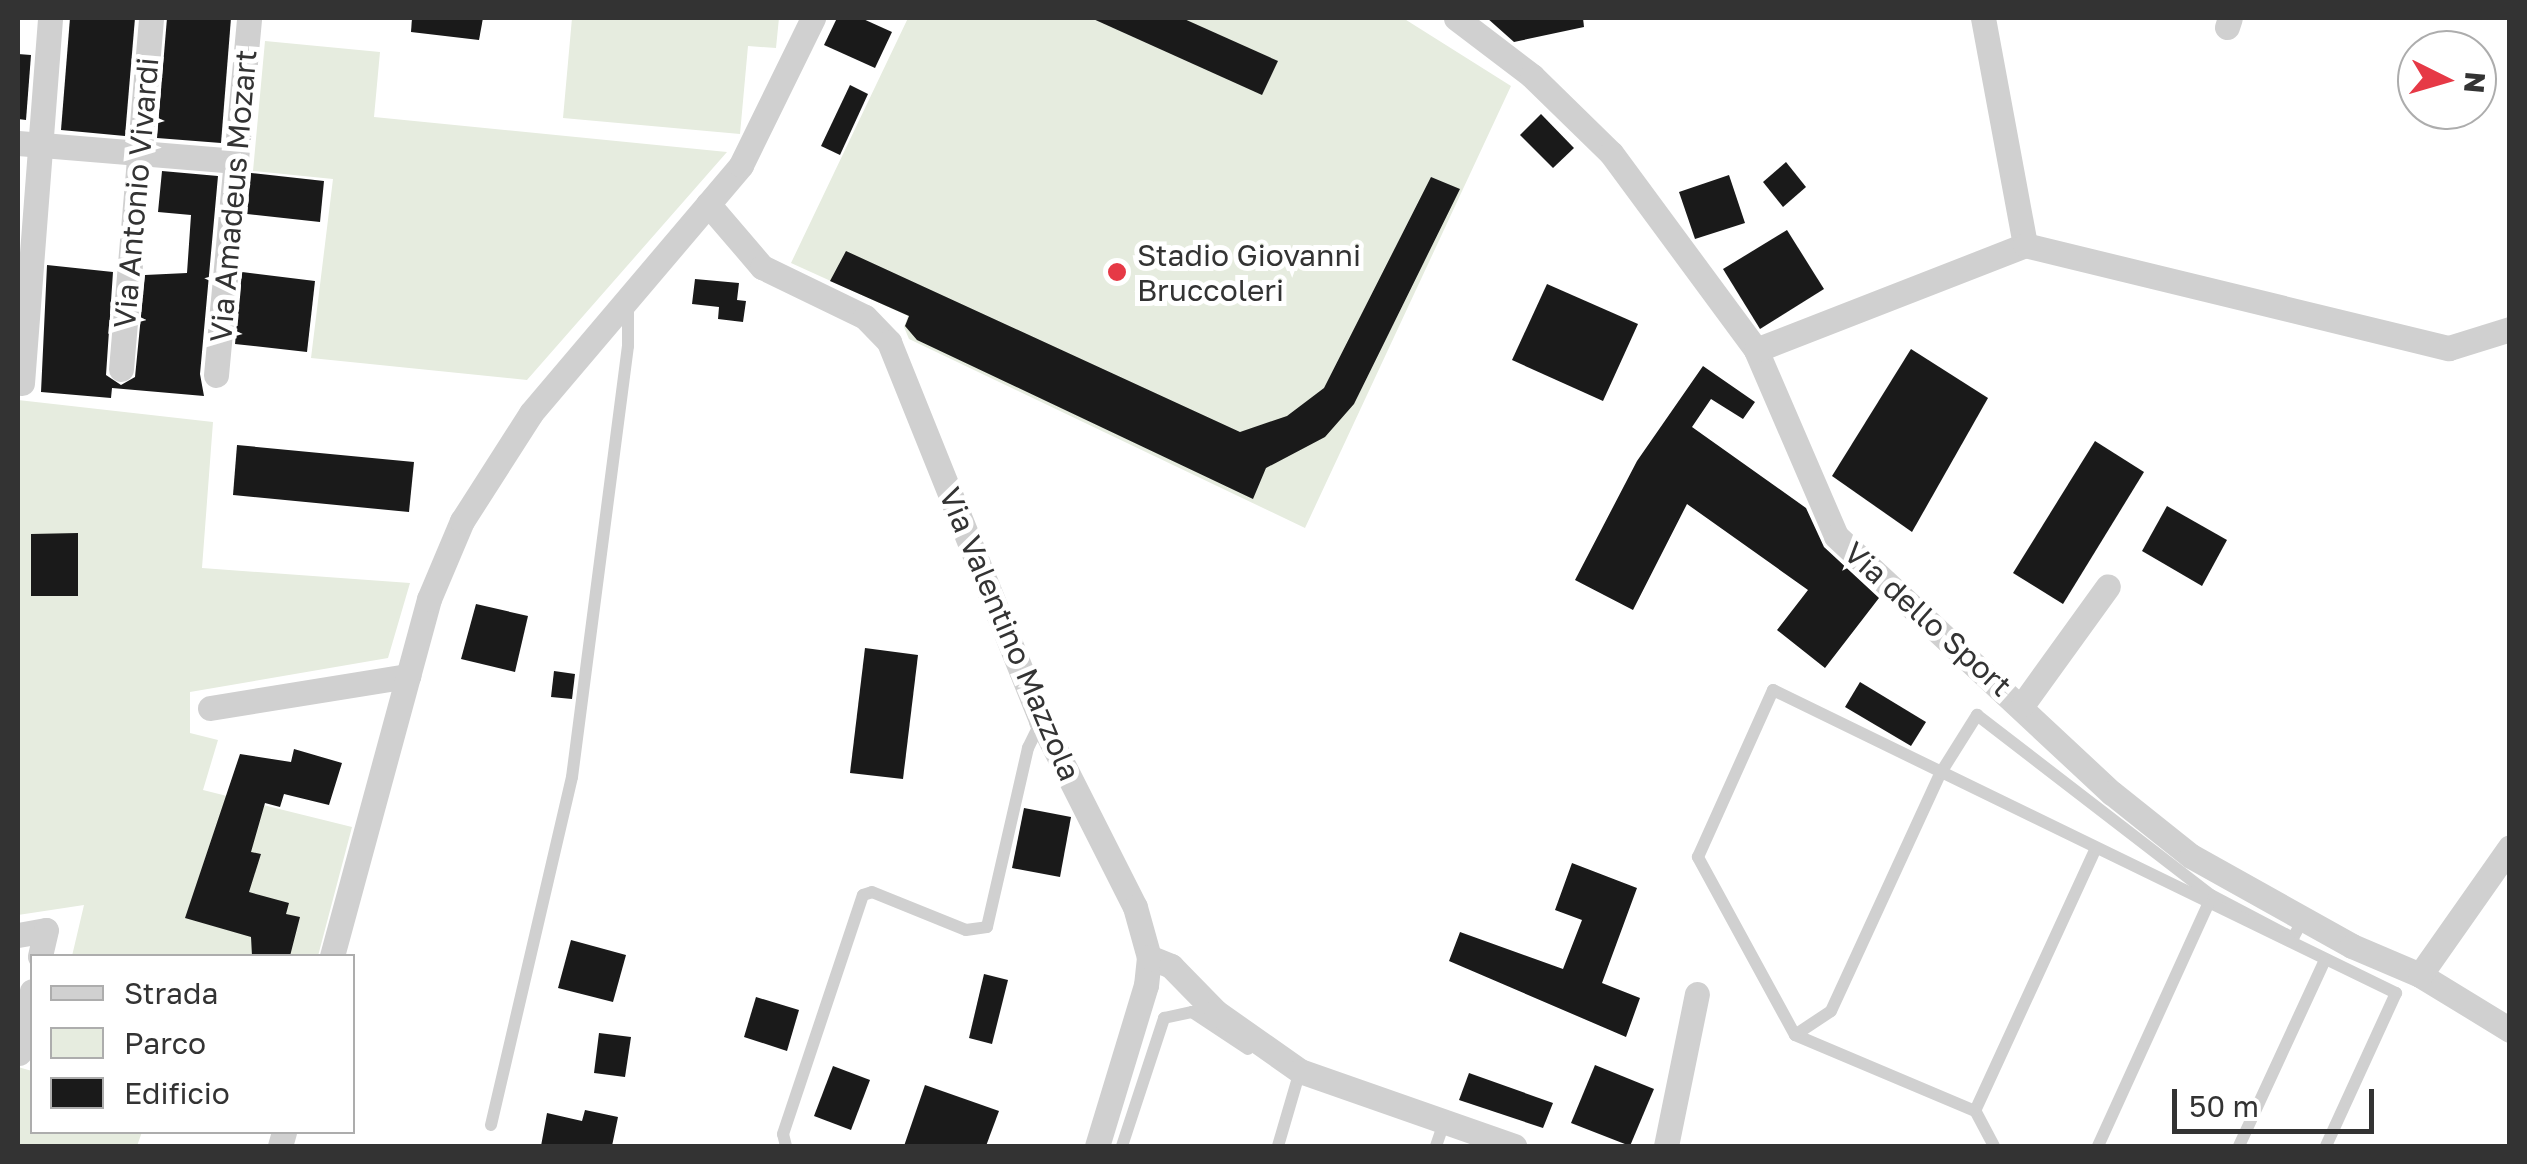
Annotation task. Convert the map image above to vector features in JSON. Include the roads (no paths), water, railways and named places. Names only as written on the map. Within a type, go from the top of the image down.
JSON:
[{"type":"street","points":[[22,382],[29,144],[50,18]]},
{"type":"street","name":"Via Antonio Vivardi","points":[[121,369],[150,18]]},
{"type":"street","name":"Via Amadeus Mozart","points":[[216,375],[249,18]]},
{"type":"street","points":[[333,954],[438,572],[483,483],[628,294],[750,150],[813,18]]},
{"type":"street","name":"Via dello Sport","points":[[1456,18],[1532,76],[1611,153],[1756,350],[1836,536],[2023,704],[2112,793],[2191,856],[2303,919],[2420,975],[2510,1030]]},
{"type":"street","points":[[1983,18],[2025,244]]},
{"type":"street","points":[[29,144],[236,161]]},
{"type":"street","name":"Via Valentino Mazzola","points":[[708,204],[762,267],[865,318],[890,342],[1041,720],[1135,907],[1149,957]]},
{"type":"street","points":[[1756,350],[2025,244],[2449,348],[2510,329]]},
{"type":"street","points":[[2023,704],[2108,586]]},
{"type":"street","points":[[210,708],[408,676]]},
{"type":"street","points":[[2420,975],[2510,847]]},
{"type":"street","points":[[18,935],[46,930],[40,954]]},
{"type":"street","points":[[1098,1146],[1149,957],[1171,966],[1216,1012],[1298,1076],[1440,1135],[1514,1146]]},
{"type":"street","points":[[1666,1146],[1698,994]]},
{"type":"street","points":[[18,1053],[30,1000]]},
{"type":"lane","points":[[490,1126],[572,777],[628,346],[628,294]]},
{"type":"lane","points":[[1994,1146],[1974,1111],[1795,1035],[1698,858],[1772,690],[2324,962],[2396,993],[2326,1146]]},
{"type":"lane","points":[[1795,1035],[1831,1011],[1940,774],[1971,717],[1982,715],[2211,895],[2293,938],[2303,919]]},
{"type":"lane","points":[[786,1146],[784,1134],[863,895],[872,892],[966,930],[987,927],[1028,748],[1041,720]]},
{"type":"lane","points":[[1974,1111],[2096,850]]},
{"type":"lane","points":[[2098,1146],[2208,905]]},
{"type":"lane","points":[[2240,1146],[2324,962]]},
{"type":"lane","points":[[1122,1146],[1156,1032],[1176,1012],[1192,1012],[1298,1076],[1278,1146]]},
{"type":"place","name":"Stadio Giovanni Bruccoleri","points":[[1117,272]]}]
